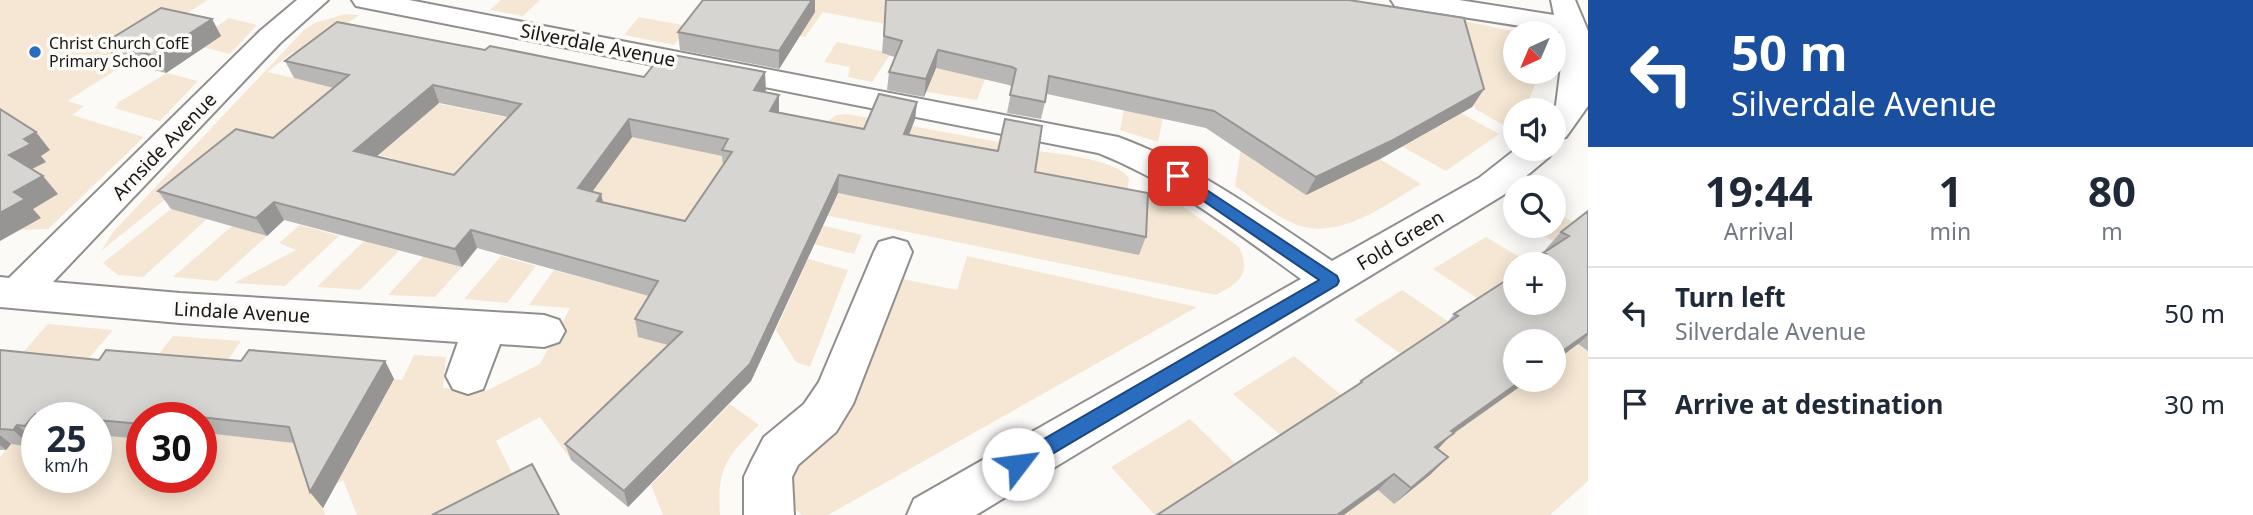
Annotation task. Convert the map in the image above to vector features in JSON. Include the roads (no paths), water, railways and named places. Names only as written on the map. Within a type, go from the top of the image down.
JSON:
[{"type":"street","name":"Arnside Avenue","points":[[9,293],[270,37],[314,0]]},
{"type":"street","name":"Silverdale Avenue","points":[[366,0],[1106,144],[1149,160],[1178,176],[1331,281]]},
{"type":"street","points":[[1405,0],[1568,13],[1577,58],[1571,116]]},
{"type":"street","name":"Fold Green","points":[[932,515],[1492,186],[1522,161]]},
{"type":"street","points":[[769,515],[768,477],[781,451],[820,418],[836,391],[893,252]]},
{"type":"street","name":"Lindale Avenue","points":[[9,293],[180,309],[544,331]]},
{"type":"street","points":[[468,376],[484,328]]},
{"type":"place","name":"Christ Church CofE Primary School","points":[[35,52]]}]
